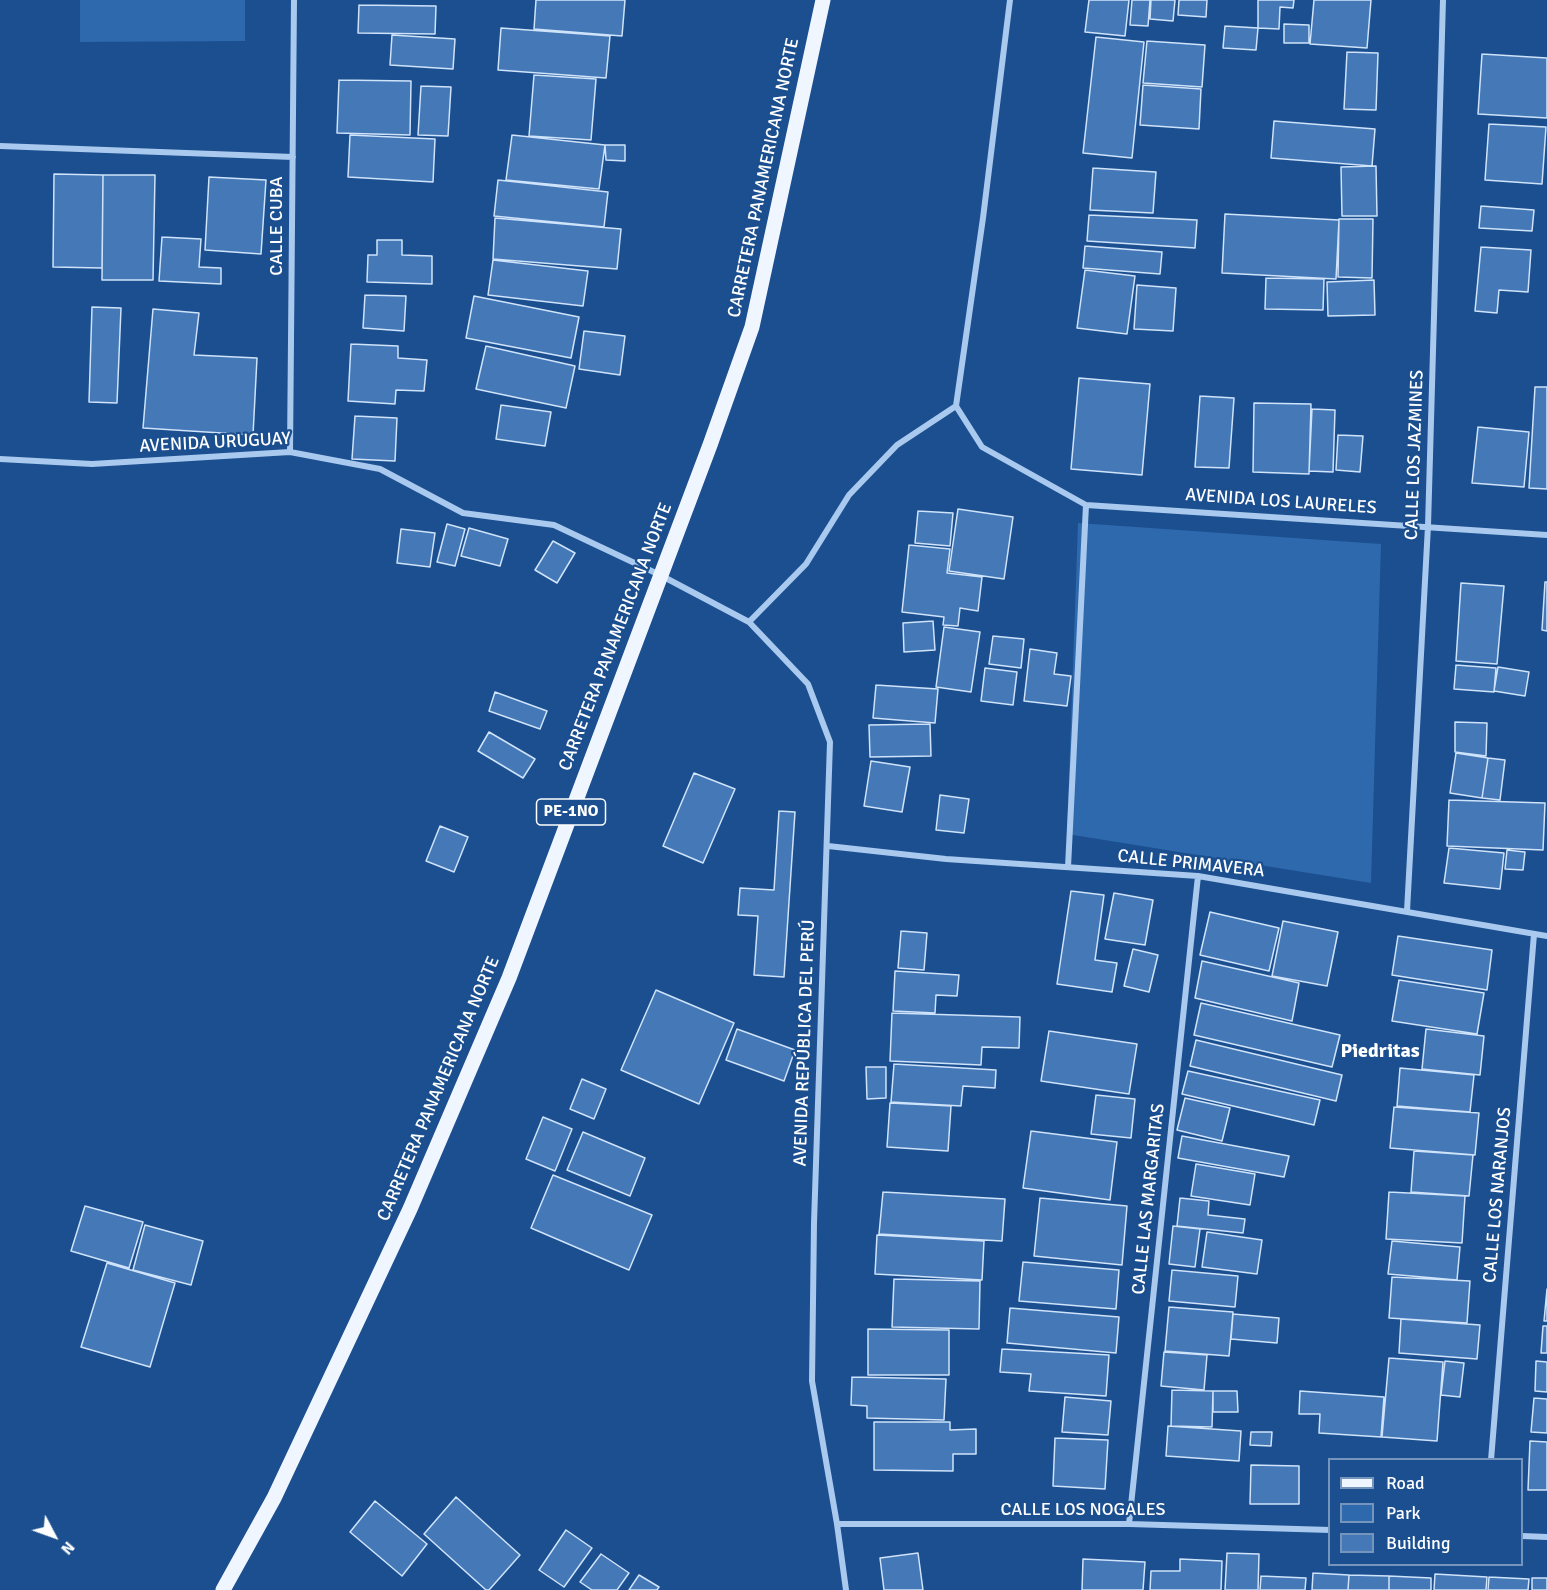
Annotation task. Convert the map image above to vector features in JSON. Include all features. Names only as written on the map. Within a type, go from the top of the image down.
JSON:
[{"type":"main road","name":"CARRETERA PANAMERICANA NORTE","points":[[223,1590],[274,1498],[420,1187],[509,978],[710,445],[752,327],[823,0]]},
{"type":"street","name":"CALLE CUBA","points":[[290,452],[294,0]]},
{"type":"street","points":[[1010,0],[983,218],[956,406],[982,447],[1086,505],[1068,867]]},
{"type":"street","name":"CALLE LOS JAZMINES","points":[[1407,911],[1428,526],[1443,0]]},
{"type":"street","points":[[0,146],[293,157]]},
{"type":"street","points":[[749,621],[807,564],[849,495],[897,445],[956,406]]},
{"type":"street","name":"AVENIDA URUGUAY","points":[[0,459],[92,464],[290,452],[380,470],[463,513],[554,525],[660,575]]},
{"type":"street","name":"AVENIDA LOS LAURELES","points":[[1086,505],[1547,535]]},
{"type":"street","name":"AVENIDA REPÚBLICA DEL PERÚ","points":[[660,575],[749,621],[808,684],[830,742],[814,1223],[812,1381],[846,1590]]},
{"type":"street","name":"CALLE PRIMAVERA","points":[[828,846],[946,859],[1198,876],[1547,936]]},
{"type":"street","name":"CALLE LAS MARGARITAS","points":[[1129,1524],[1198,876]]},
{"type":"street","name":"CALLE LOS NARANJOS","points":[[1491,1458],[1534,934]]},
{"type":"street","name":"CALLE LOS NOGALES","points":[[837,1524],[1129,1524],[1328,1530]]},
{"type":"street","points":[[1523,1536],[1547,1538]]},
{"type":"green space","points":[[80,0],[245,0],[245,41],[80,42]]},
{"type":"green space","points":[[1078,523],[1381,544],[1371,883],[1067,834]]},
{"type":"building","points":[[536,0],[625,0],[622,36],[534,29]]},
{"type":"building","points":[[1089,0],[1129,0],[1125,36],[1085,32]]},
{"type":"building","points":[[1132,0],[1150,0],[1148,26],[1130,25]]},
{"type":"building","points":[[1151,0],[1175,0],[1173,21],[1150,19]]},
{"type":"building","points":[[1179,0],[1207,0],[1206,17],[1178,15]]},
{"type":"building","points":[[1258,0],[1294,0],[1293,8],[1280,7],[1279,29],[1258,28]]},
{"type":"building","points":[[1314,0],[1371,0],[1367,48],[1310,44]]},
{"type":"building","points":[[359,5],[436,6],[435,34],[358,33]]},
{"type":"building","points":[[1284,24],[1309,25],[1309,43],[1284,43]]},
{"type":"building","points":[[1225,26],[1258,28],[1256,50],[1223,48]]},
{"type":"building","points":[[501,28],[610,36],[606,78],[498,70]]},
{"type":"building","points":[[392,35],[455,39],[453,69],[390,65]]},
{"type":"building","points":[[1096,37],[1144,42],[1132,158],[1083,153]]},
{"type":"building","points":[[1147,41],[1205,45],[1202,87],[1143,83]]},
{"type":"building","points":[[1347,52],[1378,53],[1376,110],[1344,109]]},
{"type":"building","points":[[1482,54],[1547,58],[1547,118],[1478,114]]},
{"type":"building","points":[[534,75],[596,79],[591,140],[529,136]]},
{"type":"building","points":[[339,80],[411,81],[410,135],[337,133]]},
{"type":"building","points":[[1143,85],[1201,89],[1199,129],[1140,125]]},
{"type":"building","points":[[421,86],[451,87],[448,136],[418,135]]},
{"type":"building","points":[[1274,121],[1375,129],[1372,166],[1271,158]]},
{"type":"building","points":[[1489,124],[1546,127],[1542,184],[1485,180]]},
{"type":"building","points":[[350,135],[435,139],[433,182],[348,177]]},
{"type":"building","points":[[512,135],[605,145],[599,189],[506,180]]},
{"type":"building","points":[[605,145],[625,145],[625,161],[606,160]]},
{"type":"building","points":[[1376,166],[1377,216],[1342,216],[1341,167]]},
{"type":"building","points":[[1093,168],[1156,172],[1153,213],[1090,210]]},
{"type":"building","points":[[54,174],[103,175],[102,268],[53,267]]},
{"type":"building","points":[[103,175],[155,175],[153,280],[102,280]]},
{"type":"building","points":[[209,177],[266,180],[261,254],[205,250]]},
{"type":"building","points":[[498,180],[608,192],[604,227],[494,216]]},
{"type":"building","points":[[1481,206],[1534,210],[1532,231],[1479,228]]},
{"type":"building","points":[[1225,214],[1339,220],[1336,279],[1222,273]]},
{"type":"building","points":[[1089,215],[1197,220],[1195,248],[1087,241]]},
{"type":"building","points":[[495,218],[621,229],[617,269],[493,259]]},
{"type":"building","points":[[1339,219],[1373,219],[1372,278],[1338,277]]},
{"type":"building","points":[[162,237],[201,239],[199,267],[221,268],[221,284],[159,281]]},
{"type":"building","points":[[377,240],[402,240],[402,255],[432,256],[432,284],[367,282],[368,255],[377,255]]},
{"type":"building","points":[[1085,246],[1162,252],[1160,274],[1083,268]]},
{"type":"building","points":[[1481,247],[1531,250],[1528,292],[1499,290],[1497,313],[1475,311]]},
{"type":"building","points":[[493,260],[588,271],[583,306],[488,295]]},
{"type":"building","points":[[1085,270],[1135,276],[1127,334],[1077,328]]},
{"type":"building","points":[[1266,278],[1324,279],[1323,310],[1265,309]]},
{"type":"building","points":[[1374,280],[1375,315],[1328,316],[1327,282]]},
{"type":"building","points":[[1137,285],[1176,288],[1173,331],[1134,329]]},
{"type":"building","points":[[365,295],[406,296],[404,331],[363,328]]},
{"type":"building","points":[[474,296],[579,317],[571,358],[466,338]]},
{"type":"building","points":[[92,307],[121,308],[117,403],[89,402]]},
{"type":"building","points":[[153,309],[199,313],[194,355],[257,358],[253,435],[143,428]]},
{"type":"building","points":[[584,331],[625,336],[620,375],[579,369]]},
{"type":"building","points":[[351,344],[398,346],[398,358],[427,360],[424,391],[396,390],[395,404],[348,401]]},
{"type":"building","points":[[486,346],[575,366],[566,408],[476,389]]},
{"type":"building","points":[[1079,378],[1150,384],[1142,475],[1071,469]]},
{"type":"building","points":[[1535,387],[1547,387],[1547,489],[1529,488]]},
{"type":"building","points":[[1200,396],[1234,398],[1229,468],[1195,467]]},
{"type":"building","points":[[1254,403],[1311,404],[1309,474],[1253,472]]},
{"type":"building","points":[[501,405],[551,412],[545,446],[496,439]]},
{"type":"building","points":[[1312,409],[1335,410],[1333,472],[1309,471]]},
{"type":"building","points":[[355,416],[397,418],[395,461],[352,459]]},
{"type":"building","points":[[1478,427],[1529,432],[1524,487],[1472,483]]},
{"type":"building","points":[[1338,435],[1363,436],[1360,472],[1336,470]]},
{"type":"building","points":[[958,509],[1013,517],[1004,579],[949,571]]},
{"type":"building","points":[[918,511],[953,513],[950,546],[915,543]]},
{"type":"building","points":[[447,524],[465,529],[455,566],[437,562]]},
{"type":"building","points":[[469,528],[508,539],[500,566],[461,556]]},
{"type":"building","points":[[401,529],[435,533],[430,567],[397,563]]},
{"type":"building","points":[[553,541],[575,553],[557,583],[535,570]]},
{"type":"building","points":[[909,545],[950,549],[947,573],[982,577],[978,611],[960,608],[958,626],[943,625],[944,617],[902,612]]},
{"type":"building","points":[[1545,582],[1547,582],[1547,631],[1542,630]]},
{"type":"building","points":[[1461,583],[1504,586],[1497,664],[1456,661]]},
{"type":"building","points":[[933,621],[935,650],[904,652],[903,623]]},
{"type":"building","points":[[944,627],[980,632],[971,692],[936,687]]},
{"type":"building","points":[[993,636],[1024,639],[1021,668],[989,664]]},
{"type":"building","points":[[1030,649],[1057,653],[1054,674],[1071,676],[1067,706],[1024,701]]},
{"type":"building","points":[[1456,665],[1496,668],[1494,692],[1454,689]]},
{"type":"building","points":[[1498,667],[1529,672],[1525,696],[1494,691]]},
{"type":"building","points":[[985,668],[1017,672],[1013,705],[981,701]]},
{"type":"building","points":[[876,685],[938,689],[935,723],[873,718]]},
{"type":"building","points":[[495,692],[547,711],[540,729],[489,711]]},
{"type":"building","points":[[1455,722],[1487,723],[1486,756],[1455,752]]},
{"type":"building","points":[[930,724],[931,756],[870,757],[869,725]]},
{"type":"building","points":[[489,732],[535,759],[523,778],[478,751]]},
{"type":"building","points":[[1456,753],[1488,758],[1482,798],[1450,793]]},
{"type":"building","points":[[1488,758],[1505,760],[1500,800],[1482,798]]},
{"type":"building","points":[[871,761],[910,767],[902,812],[864,806]]},
{"type":"building","points":[[694,773],[735,789],[703,863],[663,846]]},
{"type":"building","points":[[940,795],[969,799],[964,833],[936,830]]},
{"type":"building","points":[[1449,800],[1545,803],[1543,850],[1447,846]]},
{"type":"building","points":[[779,811],[795,812],[784,977],[754,975],[758,916],[738,915],[740,888],[774,890]]},
{"type":"building","points":[[440,826],[468,837],[454,872],[426,861]]},
{"type":"building","points":[[1449,848],[1504,853],[1500,889],[1444,883]]},
{"type":"building","points":[[1507,850],[1525,852],[1523,870],[1505,869]]},
{"type":"building","points":[[1071,891],[1104,895],[1095,960],[1117,963],[1112,992],[1057,984]]},
{"type":"building","points":[[1114,893],[1153,900],[1145,945],[1105,939]]},
{"type":"building","points":[[1210,912],[1279,928],[1269,971],[1200,955]]},
{"type":"building","points":[[1283,921],[1338,932],[1327,986],[1272,976]]},
{"type":"building","points":[[901,931],[927,933],[924,970],[898,968]]},
{"type":"building","points":[[1398,936],[1492,950],[1487,990],[1392,975]]},
{"type":"building","points":[[1133,949],[1158,955],[1149,992],[1124,986]]},
{"type":"building","points":[[1202,961],[1299,983],[1292,1021],[1195,998]]},
{"type":"building","points":[[895,971],[959,975],[957,996],[936,995],[935,1013],[893,1011]]},
{"type":"building","points":[[1399,980],[1484,993],[1477,1034],[1392,1021]]},
{"type":"building","points":[[656,990],[734,1023],[699,1104],[621,1070]]},
{"type":"building","points":[[1201,1003],[1340,1035],[1332,1067],[1194,1035]]},
{"type":"building","points":[[892,1013],[1020,1017],[1019,1048],[982,1047],[981,1065],[890,1061]]},
{"type":"building","points":[[737,1029],[795,1050],[784,1081],[726,1060]]},
{"type":"building","points":[[1426,1029],[1484,1036],[1480,1075],[1422,1069]]},
{"type":"building","points":[[1049,1031],[1137,1044],[1129,1094],[1041,1081]]},
{"type":"building","points":[[1196,1040],[1342,1075],[1336,1101],[1190,1066]]},
{"type":"building","points":[[894,1064],[996,1070],[995,1088],[963,1086],[961,1106],[891,1102]]},
{"type":"building","points":[[866,1067],[886,1067],[886,1098],[867,1099]]},
{"type":"building","points":[[1400,1068],[1474,1075],[1470,1112],[1397,1106]]},
{"type":"building","points":[[1188,1071],[1320,1100],[1314,1125],[1182,1094]]},
{"type":"building","points":[[582,1079],[606,1089],[594,1119],[570,1109]]},
{"type":"building","points":[[1096,1095],[1135,1099],[1131,1138],[1091,1134]]},
{"type":"building","points":[[1185,1098],[1230,1108],[1222,1141],[1177,1130]]},
{"type":"building","points":[[890,1103],[951,1106],[948,1151],[887,1147]]},
{"type":"building","points":[[1394,1107],[1479,1113],[1475,1155],[1390,1148]]},
{"type":"building","points":[[543,1117],[572,1129],[555,1171],[526,1159]]},
{"type":"building","points":[[1031,1131],[1117,1142],[1110,1200],[1023,1188]]},
{"type":"building","points":[[583,1132],[645,1158],[630,1196],[567,1170]]},
{"type":"building","points":[[1182,1136],[1289,1156],[1284,1177],[1178,1158]]},
{"type":"building","points":[[1414,1151],[1473,1155],[1469,1196],[1411,1192]]},
{"type":"building","points":[[1196,1164],[1255,1174],[1250,1205],[1191,1196]]},
{"type":"building","points":[[553,1175],[652,1215],[629,1270],[531,1228]]},
{"type":"building","points":[[883,1192],[1005,1199],[1002,1241],[879,1234]]},
{"type":"building","points":[[1389,1192],[1465,1196],[1462,1243],[1386,1239]]},
{"type":"building","points":[[1040,1198],[1127,1206],[1122,1265],[1034,1256]]},
{"type":"building","points":[[1180,1198],[1209,1201],[1208,1215],[1245,1219],[1243,1233],[1177,1226]]},
{"type":"building","points":[[85,1206],[143,1222],[129,1268],[71,1251]]},
{"type":"building","points":[[145,1225],[203,1241],[191,1285],[133,1270]]},
{"type":"building","points":[[1173,1226],[1200,1229],[1195,1267],[1169,1264]]},
{"type":"building","points":[[1207,1232],[1262,1240],[1257,1274],[1202,1267]]},
{"type":"building","points":[[877,1235],[984,1241],[982,1280],[875,1274]]},
{"type":"building","points":[[1392,1241],[1460,1247],[1457,1280],[1388,1274]]},
{"type":"building","points":[[1023,1262],[1119,1270],[1116,1309],[1019,1301]]},
{"type":"building","points":[[107,1263],[175,1283],[150,1367],[81,1347]]},
{"type":"building","points":[[1172,1270],[1238,1276],[1235,1307],[1169,1301]]},
{"type":"building","points":[[1392,1277],[1470,1281],[1467,1323],[1389,1318]]},
{"type":"building","points":[[894,1279],[980,1281],[979,1329],[892,1327]]},
{"type":"building","points":[[1547,1289],[1547,1321],[1544,1321]]},
{"type":"building","points":[[1169,1307],[1233,1312],[1229,1356],[1165,1351]]},
{"type":"building","points":[[1010,1308],[1119,1317],[1116,1353],[1007,1343]]},
{"type":"building","points":[[1233,1314],[1279,1318],[1277,1343],[1231,1339]]},
{"type":"building","points":[[1401,1319],[1480,1325],[1477,1359],[1399,1353]]},
{"type":"building","points":[[1543,1326],[1547,1326],[1547,1353],[1541,1353]]},
{"type":"building","points":[[868,1329],[949,1330],[949,1375],[868,1375]]},
{"type":"building","points":[[1002,1349],[1109,1355],[1106,1396],[1029,1391],[1031,1374],[1000,1372]]},
{"type":"building","points":[[1164,1352],[1207,1355],[1204,1390],[1161,1386]]},
{"type":"building","points":[[1389,1358],[1443,1362],[1437,1441],[1382,1437]]},
{"type":"building","points":[[1445,1361],[1464,1363],[1460,1397],[1441,1395]]},
{"type":"building","points":[[1536,1361],[1547,1362],[1547,1392],[1535,1391]]},
{"type":"building","points":[[852,1377],[946,1379],[944,1420],[867,1418],[867,1406],[851,1405]]},
{"type":"building","points":[[1172,1390],[1213,1391],[1212,1427],[1171,1426]]},
{"type":"building","points":[[1213,1391],[1237,1391],[1238,1412],[1213,1412]]},
{"type":"building","points":[[1300,1391],[1384,1397],[1381,1437],[1319,1433],[1320,1414],[1299,1414]]},
{"type":"building","points":[[1065,1397],[1111,1401],[1108,1435],[1062,1432]]},
{"type":"building","points":[[1534,1398],[1547,1399],[1547,1433],[1531,1432]]},
{"type":"building","points":[[874,1422],[950,1422],[950,1430],[976,1429],[976,1454],[953,1454],[953,1471],[874,1470]]},
{"type":"building","points":[[1168,1426],[1241,1431],[1239,1461],[1166,1456]]},
{"type":"building","points":[[1251,1432],[1272,1432],[1271,1446],[1250,1445]]},
{"type":"building","points":[[1055,1438],[1108,1440],[1105,1489],[1053,1486]]},
{"type":"building","points":[[1530,1441],[1547,1442],[1547,1490],[1528,1490]]},
{"type":"building","points":[[1251,1465],[1299,1466],[1299,1504],[1250,1504]]},
{"type":"building","points":[[456,1497],[520,1555],[489,1590],[486,1590],[424,1534]]},
{"type":"building","points":[[375,1501],[427,1544],[402,1576],[350,1532]]},
{"type":"building","points":[[566,1530],[592,1548],[564,1587],[539,1570]]},
{"type":"building","points":[[918,1553],[923,1590],[884,1590],[880,1558]]},
{"type":"building","points":[[1227,1553],[1259,1554],[1258,1590],[1225,1590]]},
{"type":"building","points":[[601,1554],[629,1573],[617,1590],[592,1590],[580,1582]]},
{"type":"building","points":[[1083,1559],[1145,1562],[1143,1590],[1082,1590]]},
{"type":"building","points":[[1180,1559],[1222,1561],[1221,1590],[1150,1590],[1151,1571],[1180,1571]]},
{"type":"building","points":[[1313,1573],[1349,1575],[1348,1590],[1312,1590]]},
{"type":"building","points":[[1435,1574],[1487,1577],[1486,1590],[1434,1590]]},
{"type":"building","points":[[639,1575],[659,1587],[657,1590],[629,1590]]},
{"type":"building","points":[[1349,1575],[1389,1576],[1389,1590],[1348,1590]]},
{"type":"building","points":[[1261,1576],[1306,1578],[1305,1590],[1260,1590]]},
{"type":"building","points":[[1389,1576],[1431,1578],[1431,1590],[1389,1590]]},
{"type":"building","points":[[1489,1577],[1529,1579],[1528,1590],[1488,1590]]},
{"type":"building","points":[[1532,1578],[1547,1578],[1547,1590],[1532,1590]]},
{"type":"district","name":"Piedritas","points":[[1380,1052]]}]
